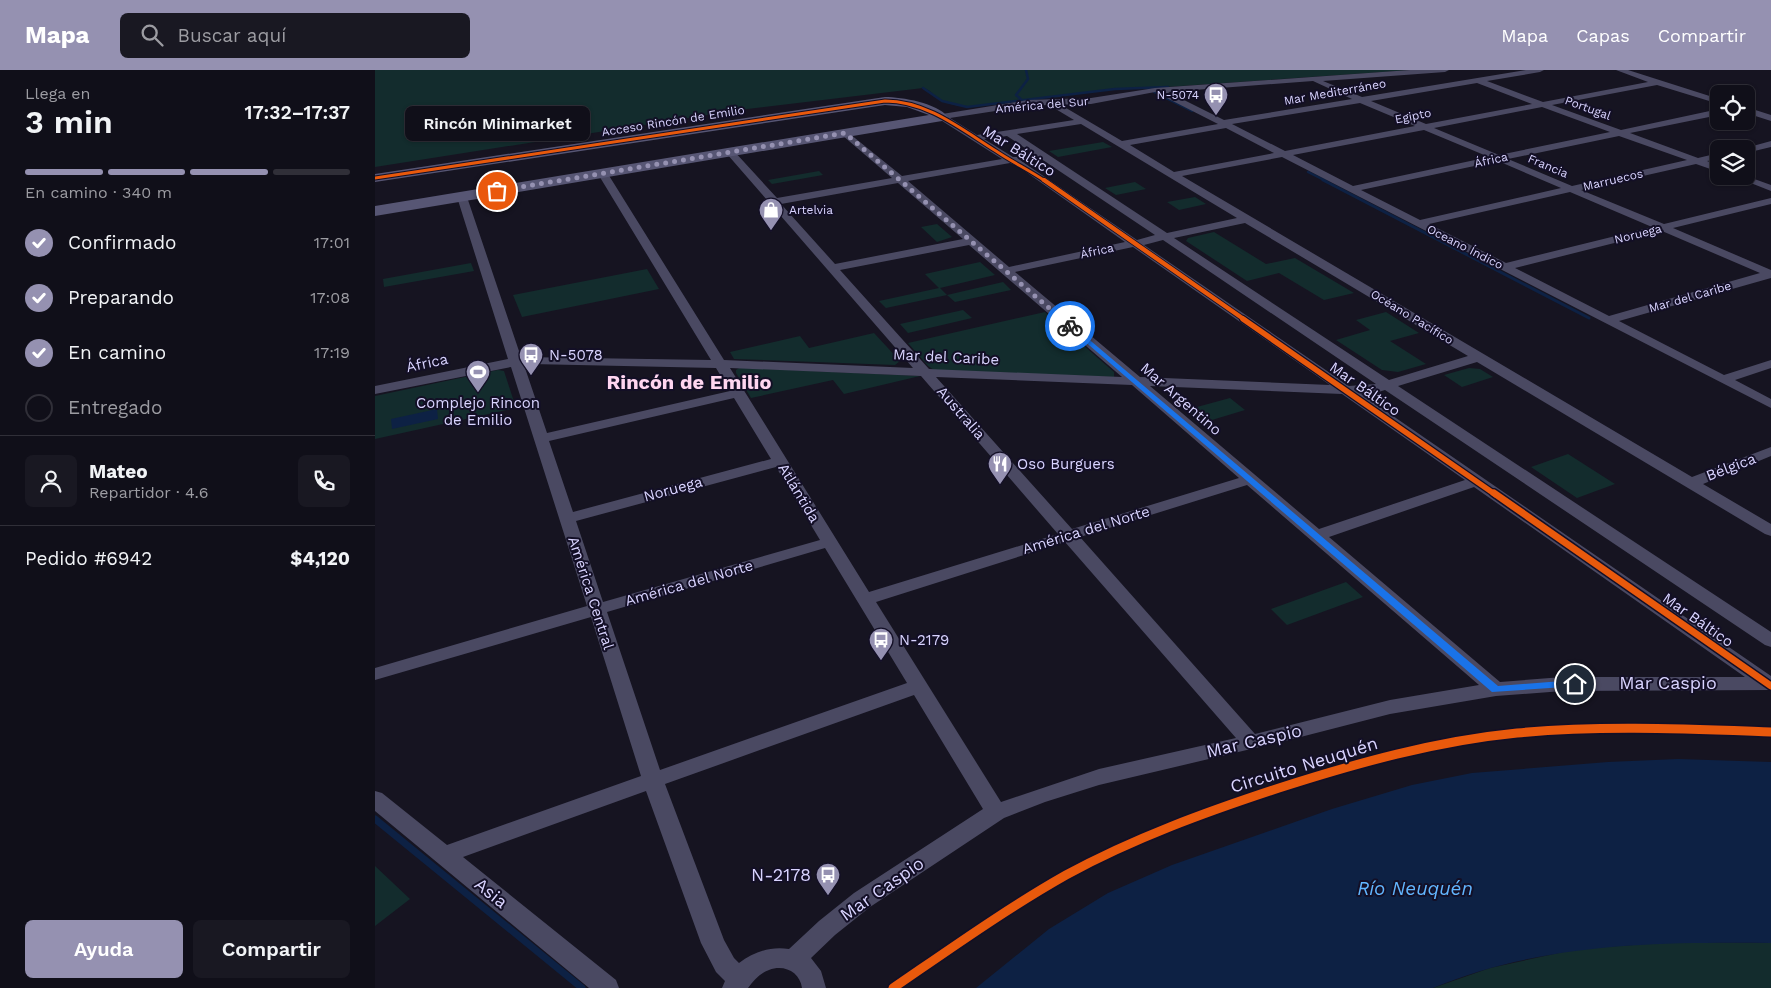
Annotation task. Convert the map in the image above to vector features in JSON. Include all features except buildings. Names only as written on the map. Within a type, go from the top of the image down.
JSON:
[{"type":"street","name":"América del Sur","points":[[375,211],[1028,103],[1091,101],[1159,90],[1445,70]]},
{"type":"street","name":"Portugal","points":[[1449,70],[1710,166]]},
{"type":"street","name":"Mar Mediterráneo","points":[[1121,144],[1225,124],[1540,70]]},
{"type":"street","points":[[1620,70],[1710,99]]},
{"type":"street","name":"Francia","points":[[1315,80],[1771,274]]},
{"type":"street","name":"Egipto","points":[[1173,175],[1658,82]]},
{"type":"street","name":"Oceano Índico","points":[[1159,90],[1771,404]]},
{"type":"street","name":"Acceso Rincón de Emilio","points":[[375,178],[885,101],[914,104],[942,117]]},
{"type":"street","name":"Océano Pacífico","points":[[1052,103],[1771,530]]},
{"type":"street","points":[[1755,113],[1771,118]]},
{"type":"street","name":"África","points":[[1351,189],[1710,114]]},
{"type":"street","name":"Mar Báltico","points":[[942,117],[1012,160],[1134,243],[1769,685]]},
{"type":"street","points":[[976,138],[1082,121]]},
{"type":"street","name":"Mar Argentino","points":[[845,133],[1496,689]]},
{"type":"street","name":"Mar Báltico","points":[[1009,133],[1165,236],[1381,387],[1771,641]]},
{"type":"street","points":[[1755,148],[1771,144]]},
{"type":"street","name":"Australia","points":[[730,152],[1251,742]]},
{"type":"street","points":[[774,202],[1042,154]]},
{"type":"street","name":"Marruecos","points":[[1419,223],[1710,158]]},
{"type":"street","name":"Atlántida","points":[[603,174],[996,812]]},
{"type":"street","points":[[1755,182],[1771,188]]},
{"type":"street","name":"América Central","points":[[462,197],[653,781],[713,944],[737,984]]},
{"type":"street","name":"Noruega","points":[[1505,268],[1771,201]]},
{"type":"street","name":"África","points":[[1005,271],[1247,219]]},
{"type":"street","points":[[832,268],[970,240]]},
{"type":"street","name":"Mar del Caribe","points":[[1608,320],[1771,274]]},
{"type":"street","name":"Mar del Caribe","points":[[1362,402],[1366,394],[1381,387],[1479,357]]},
{"type":"street","name":"África","points":[[375,390],[516,361]]},
{"type":"street","name":"Mar del Caribe","points":[[516,361],[720,364],[1345,390],[1381,387]]},
{"type":"street","points":[[1724,380],[1771,364]]},
{"type":"street","points":[[541,439],[738,392]]},
{"type":"street","name":"Bélgica","points":[[1691,483],[1771,452]]},
{"type":"street","name":"Noruega","points":[[567,518],[780,461]]},
{"type":"street","name":"América del Norte","points":[[865,599],[1250,479]]},
{"type":"street","points":[[1316,536],[1476,480]]},
{"type":"street","name":"América del Norte","points":[[375,674],[829,542]]},
{"type":"street","name":"Mar Caspio","points":[[793,960],[827,928],[862,900],[996,812],[1099,777],[1251,742],[1389,707],[1496,689],[1563,684],[1769,685]]},
{"type":"street","points":[[444,855],[919,686]]},
{"type":"street","name":"Asia","points":[[375,800],[607,988]]},
{"type":"street","points":[[737,984],[750,968],[764,961],[779,958],[793,960],[803,965],[810,972],[814,988]]},
{"type":"green space","points":[[375,70],[1412,70],[1115,89],[974,107],[949,104],[923,88],[739,110],[375,167]]},
{"type":"green space","points":[[1103,142],[1112,147],[1058,157],[1049,151]]},
{"type":"green space","points":[[819,171],[823,175],[772,184],[768,180]]},
{"type":"green space","points":[[1135,182],[1146,189],[1116,195],[1105,188]]},
{"type":"green space","points":[[1195,197],[1206,204],[1179,210],[1167,202]]},
{"type":"green space","points":[[937,224],[952,237],[937,242],[921,227]]},
{"type":"green space","points":[[1214,232],[1266,264],[1295,258],[1354,293],[1324,300],[1279,273],[1247,281],[1186,241],[1188,238]]},
{"type":"green space","points":[[980,262],[995,275],[940,288],[947,295],[886,308],[879,301],[939,288],[925,274]]},
{"type":"green space","points":[[471,263],[474,271],[384,287],[383,279]]},
{"type":"green space","points":[[647,269],[659,289],[522,317],[513,295]]},
{"type":"green space","points":[[1003,282],[1011,290],[955,302],[947,295]]},
{"type":"green space","points":[[963,310],[972,318],[908,333],[900,324]]},
{"type":"green space","points":[[1045,312],[1114,372],[1114,377],[934,370],[928,366],[908,343]]},
{"type":"green space","points":[[1386,312],[1419,333],[1390,341],[1426,364],[1398,372],[1382,370],[1336,340],[1370,330],[1356,320]]},
{"type":"green space","points":[[874,333],[900,361],[895,365],[734,359],[730,352],[800,336],[809,348]]},
{"type":"green space","points":[[739,368],[920,376],[844,394],[833,380],[751,398],[736,373],[736,370]]},
{"type":"green space","points":[[1469,368],[1480,369],[1493,377],[1462,387],[1444,375]]},
{"type":"green space","points":[[498,370],[504,371],[516,408],[375,439],[375,396]]},
{"type":"green space","points":[[1230,398],[1245,410],[1202,423],[1186,410]]},
{"type":"green space","points":[[1568,454],[1615,484],[1577,498],[1531,467]]},
{"type":"green space","points":[[1346,582],[1363,597],[1287,625],[1271,609]]},
{"type":"green space","points":[[375,866],[410,899],[375,926]]},
{"type":"green space","points":[[1673,942],[1771,943],[1771,988],[1433,988],[1490,968],[1577,949]]},
{"type":"water","points":[[437,409],[438,419],[392,429],[391,419]]},
{"type":"water","name":"Río Neuquén","points":[[1678,759],[1771,762],[1771,943],[1685,943],[1599,948],[1515,962],[1474,973],[1433,988],[976,988],[1049,929],[1108,893],[1172,865],[1332,809],[1412,785],[1472,773],[1608,762]]},
{"type":"waterway","points":[[1022,100],[1016,95],[1028,79],[1026,70]]},
{"type":"waterway","points":[[1022,100],[1115,89],[1168,87]]},
{"type":"waterway","points":[[923,88],[942,101],[967,107],[1022,100]]},
{"type":"waterway","points":[[1154,92],[1192,111]]},
{"type":"waterway","points":[[1308,172],[1326,181]]},
{"type":"waterway","points":[[1323,180],[1589,318]]},
{"type":"waterway","points":[[375,819],[582,988]]},
{"type":"cycle path","points":[[375,178],[885,101],[901,101],[932,111],[1002,155],[1022,165],[1771,686]]},
{"type":"cycle path","name":"Circuito Neuquén","points":[[893,988],[1022,902],[1067,875],[1119,849],[1198,816],[1367,761],[1456,741],[1517,733],[1612,728],[1771,732]]},
{"type":"way so far","points":[[497,191],[845,133],[1070,326]]},
{"type":"place","name":"N-5074","points":[[1216,116]]},
{"type":"place","name":"Rincón Minimarket","points":[[497,191]]},
{"type":"place","name":"Artelvia","points":[[771,231]]},
{"type":"place","name":"N-5078","points":[[531,376]]},
{"type":"place","name":"Complejo Rincon de Emilio","points":[[478,393]]},
{"type":"place","name":"Oso Burguers","points":[[1000,485]]},
{"type":"place","name":"N-2179","points":[[881,661]]},
{"type":"place","name":"N-2178","points":[[828,896]]},
{"type":"district","name":"Rincón de Emilio","points":[[689,382]]},
{"type":"route","points":[[1070,326],[1496,689],[1575,684]]}]
